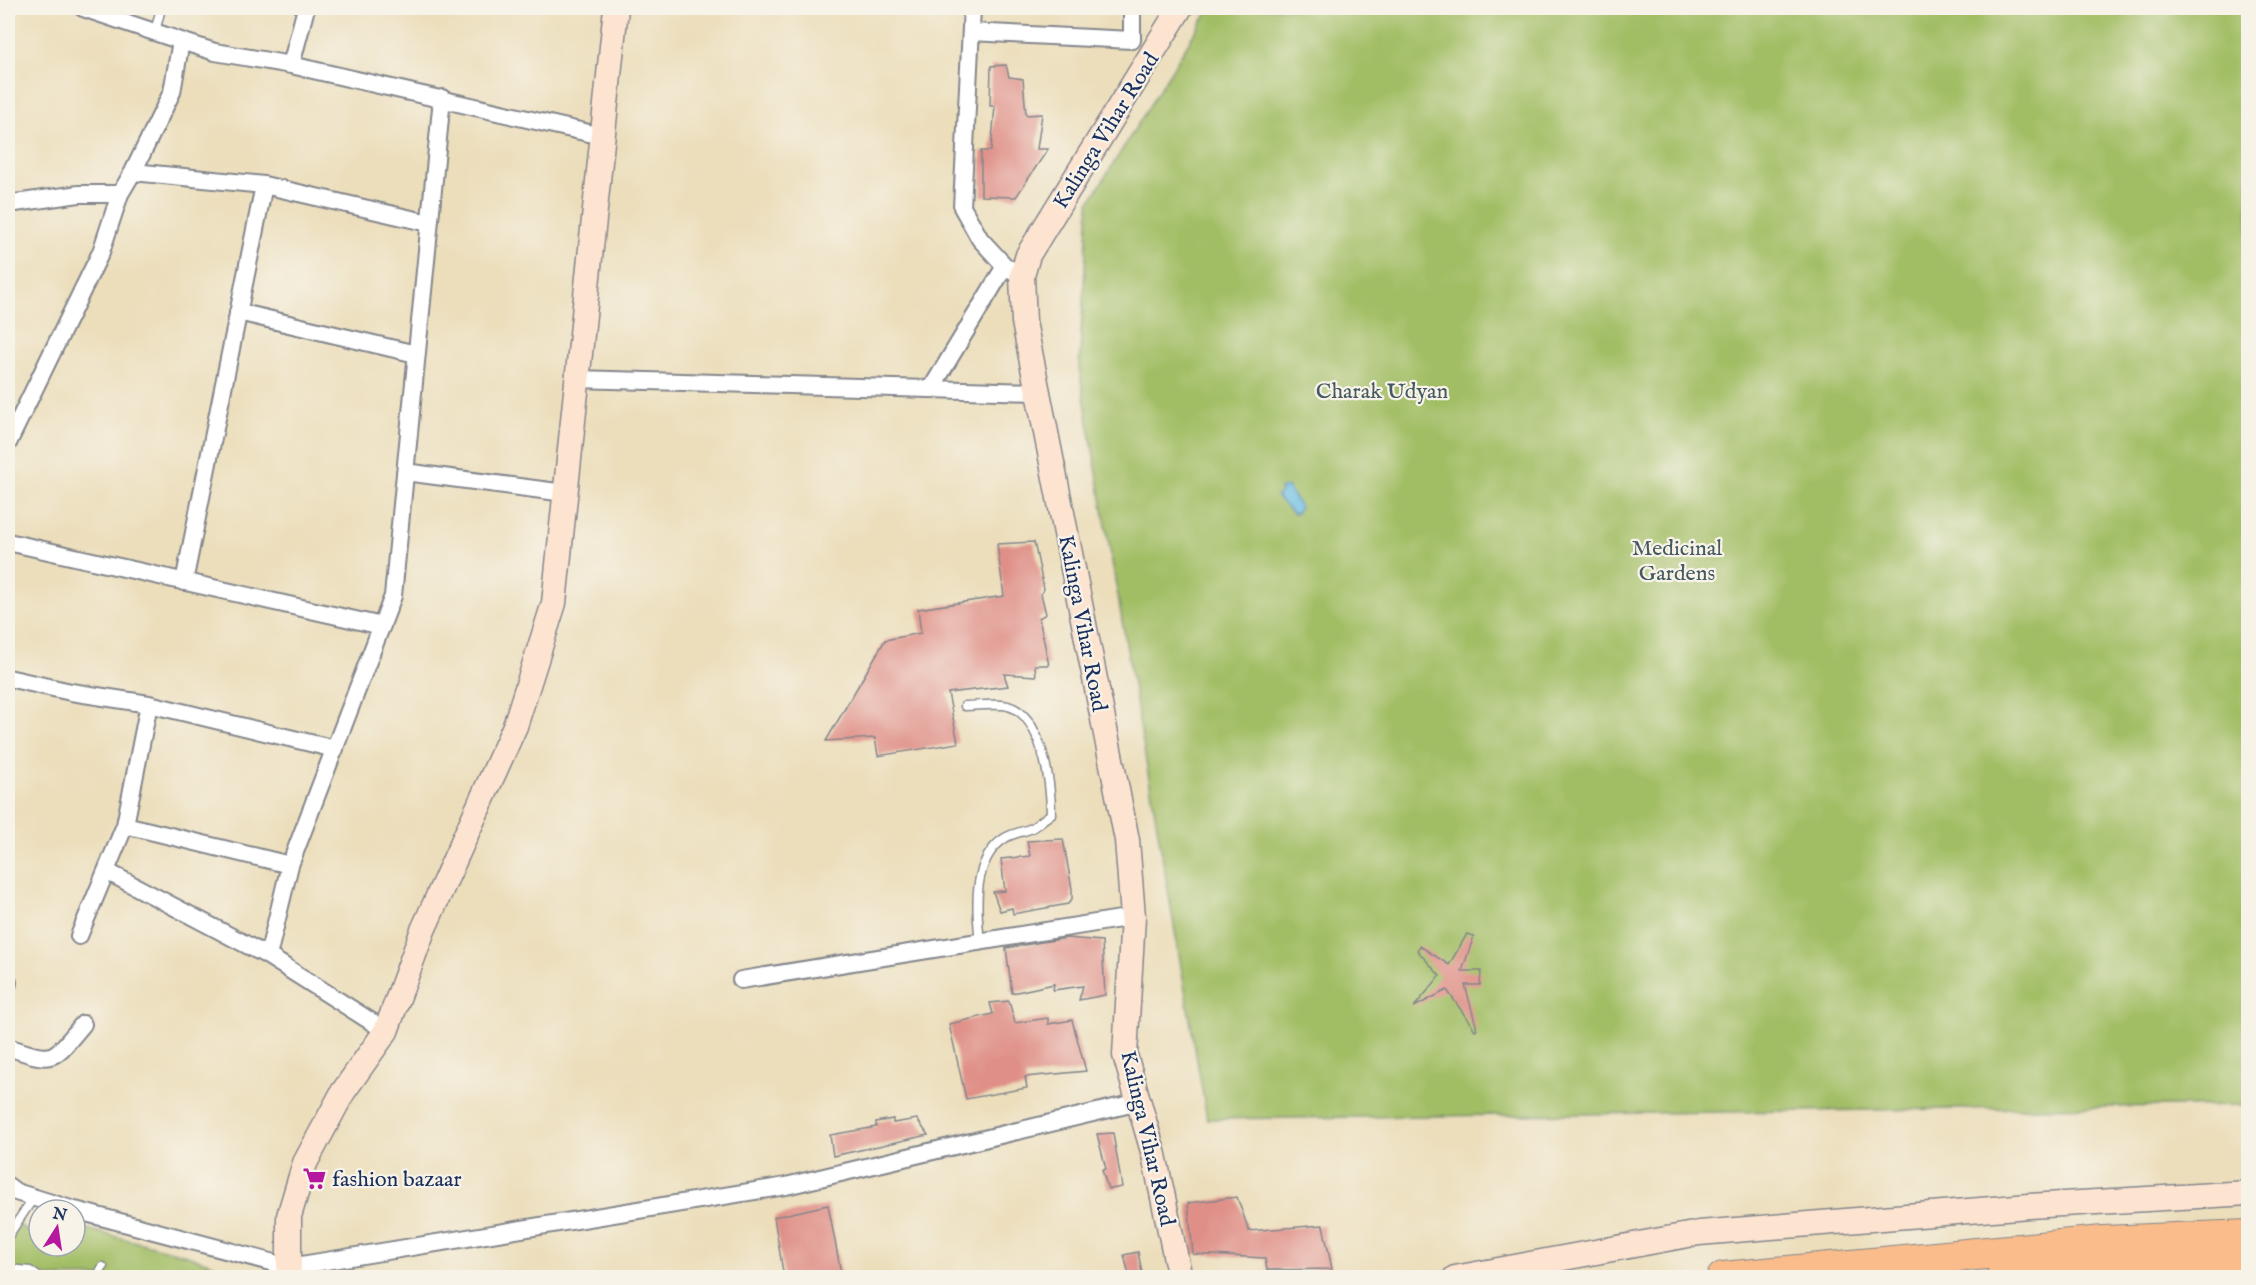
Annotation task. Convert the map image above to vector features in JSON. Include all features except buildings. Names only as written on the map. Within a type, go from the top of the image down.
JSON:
[{"type":"highway","points":[[1723,1278],[2092,1243],[2248,1236]]},
{"type":"highway","points":[[2002,1278],[2248,1263]]},
{"type":"street","points":[[83,8],[215,52],[442,98],[602,136]]},
{"type":"street","points":[[291,66],[306,8]]},
{"type":"street","points":[[289,1272],[289,1216],[305,1163],[343,1092],[386,1031],[423,930],[515,726],[554,603],[616,8]]},
{"type":"street","points":[[931,389],[1013,271],[980,239],[962,207],[972,8]]},
{"type":"street","points":[[971,32],[1132,40],[1132,8]]},
{"type":"street","name":"Kalinga Vihar Road","points":[[1180,8],[1028,255],[1013,271],[1127,840],[1133,917],[1125,1055],[1154,1155],[1180,1278]]},
{"type":"street","points":[[8,443],[101,252],[120,194],[134,172],[172,92],[181,41]]},
{"type":"street","points":[[268,956],[290,865],[393,596],[442,98]]},
{"type":"street","points":[[134,172],[264,185],[429,223]]},
{"type":"street","points":[[184,582],[264,185]]},
{"type":"street","points":[[8,204],[79,194],[120,194]]},
{"type":"street","points":[[238,312],[416,354]]},
{"type":"street","points":[[576,379],[1038,392]]},
{"type":"street","points":[[405,472],[565,493]]},
{"type":"street","points":[[8,542],[382,626]]},
{"type":"street","points":[[8,678],[71,692],[149,704],[334,749]]},
{"type":"street","points":[[79,936],[125,825],[149,704]]},
{"type":"street","points":[[125,825],[290,865]]},
{"type":"street","points":[[106,872],[268,956],[386,1031]]},
{"type":"street","points":[[741,980],[1133,917]]},
{"type":"street","points":[[8,1047],[30,1055],[51,1058],[58,1054],[83,1024]]},
{"type":"street","points":[[87,1213],[289,1272],[786,1186],[1139,1102]]},
{"type":"street","points":[[8,1186],[37,1198]]},
{"type":"street","points":[[1455,1278],[1699,1233],[2029,1206],[2248,1193]]},
{"type":"lane","points":[[155,32],[161,8]]},
{"type":"lane","points":[[965,706],[1007,706],[1024,714],[1034,729],[1051,795],[1051,814],[1033,827],[1008,836],[996,844],[985,859],[977,917],[980,942]]},
{"type":"lane","points":[[8,1236],[34,1197]]},
{"type":"lane","points":[[96,1278],[103,1267]]},
{"type":"lane","points":[[8,1269],[30,1271],[40,1278]]},
{"type":"green space","name":"Medicinal Gardens","points":[[1210,8],[2248,8],[2248,1105],[1207,1119],[1079,368],[1089,203]]},
{"type":"green space","points":[[8,1218],[27,1230],[27,1258],[87,1258],[87,1229],[187,1255],[222,1268],[230,1277],[8,1277]]},
{"type":"water","points":[[1280,488],[1288,488],[1300,507],[1297,513],[1293,514],[1276,496],[1281,492]]},
{"type":"place","name":"fashion bazaar","points":[[314,1178]]},
{"type":"park label","name":"Charak Udyan","points":[[1382,390]]}]
